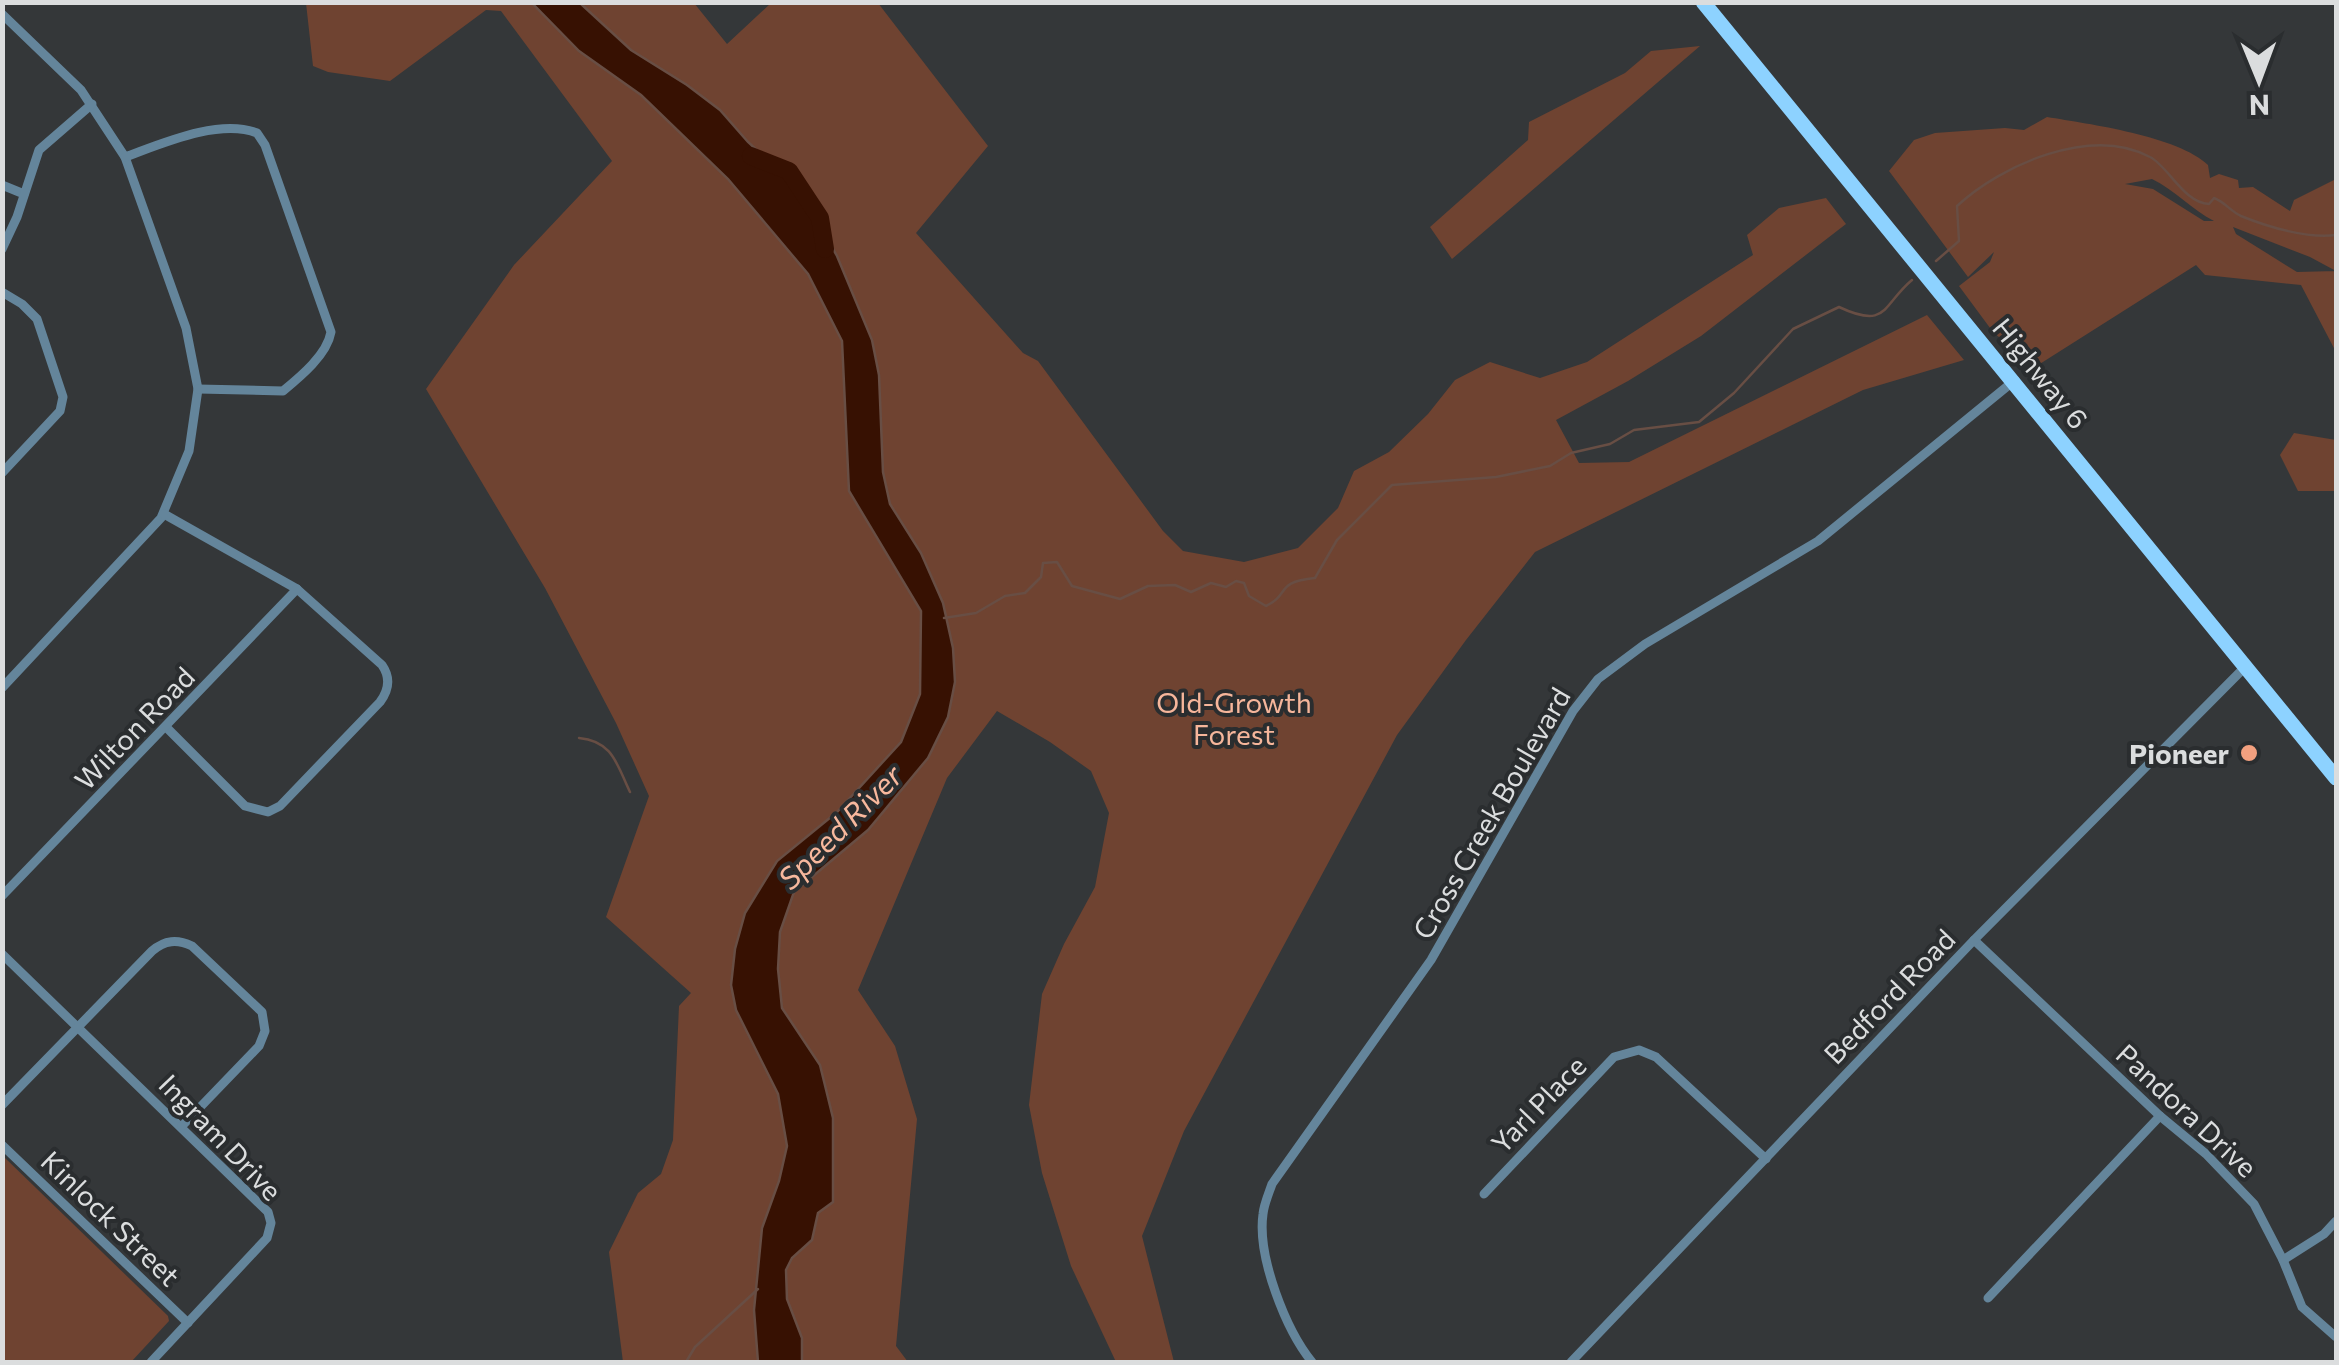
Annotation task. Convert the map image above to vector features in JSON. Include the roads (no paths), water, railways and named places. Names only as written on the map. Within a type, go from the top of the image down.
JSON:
[{"type":"main road","name":"Highway 6","points":[[1703,2],[2336,778]]},
{"type":"street","points":[[2,14],[69,77],[92,104],[124,157],[186,329],[198,389],[190,451],[164,514],[2,688]]},
{"type":"street","points":[[2,249],[39,150],[92,104]]},
{"type":"street","points":[[124,157],[191,134],[239,130],[257,133],[265,144],[331,332],[330,341],[320,354],[283,390],[198,389]]},
{"type":"street","points":[[2,186],[24,194]]},
{"type":"street","points":[[2,292],[37,319],[64,397],[60,411],[2,473]]},
{"type":"street","name":"Cross Creek Boulevard","points":[[1312,1362],[1300,1348],[1272,1281],[1263,1246],[1263,1214],[1272,1184],[1431,960],[1572,711],[1598,679],[1645,644],[1818,542],[2014,380]]},
{"type":"street","points":[[164,514],[297,589],[386,672],[388,688],[366,717],[280,806],[263,813],[244,805],[166,727]]},
{"type":"street","name":"Wilton Road","points":[[2,896],[297,589]]},
{"type":"street","name":"Bedford Road","points":[[1572,1362],[1974,940],[2246,666]]},
{"type":"street","points":[[2,1104],[158,946],[172,940],[192,946],[260,1010],[266,1032],[259,1046],[182,1126]]},
{"type":"street","name":"Pandora Drive","points":[[1974,940],[2160,1116],[2206,1154],[2254,1204],[2302,1307],[2336,1338]]},
{"type":"street","name":"Ingram Drive","points":[[2,954],[264,1206],[271,1223],[268,1238],[150,1362]]},
{"type":"street","name":"Yarl Place","points":[[1484,1194],[1614,1057],[1630,1050],[1656,1056],[1766,1159]]},
{"type":"street","points":[[1988,1298],[2160,1116]]},
{"type":"street","name":"Kinlock Street","points":[[2,1145],[188,1323]]},
{"type":"street","points":[[2283,1260],[2324,1234],[2336,1221]]},
{"type":"water","points":[[532,3],[580,3],[631,50],[720,110],[801,191],[837,256],[872,340],[879,375],[883,472],[890,504],[921,553],[943,603],[953,648],[955,682],[948,717],[928,758],[868,830],[794,892],[780,932],[782,1008],[820,1065],[833,1118],[833,1202],[818,1213],[812,1240],[792,1258],[786,1270],[787,1299],[802,1338],[802,1362],[758,1362],[754,1310],[762,1228],[787,1146],[778,1094],[736,1010],[731,985],[735,949],[745,913],[777,861],[837,812],[901,742],[920,694],[921,611],[849,491],[842,341],[808,274],[728,179],[641,95],[579,51]]},
{"type":"waterway","points":[[1936,261],[1959,241],[1957,206],[1976,191],[2048,154],[2101,145],[2127,148],[2150,157],[2200,202],[2209,204],[2214,198],[2241,216],[2288,231],[2336,235]]},
{"type":"waterway","name":"Speed River","points":[[751,156],[789,171],[820,218],[825,249]]},
{"type":"waterway","points":[[944,618],[976,613],[1005,596],[1025,593],[1041,577],[1043,563],[1057,562],[1072,586],[1120,599],[1148,586],[1175,585],[1191,592],[1211,583],[1226,587],[1236,581],[1244,583],[1249,596],[1266,606],[1288,585],[1315,578],[1337,540],[1392,485],[1496,477],[1550,466],[1571,453],[1610,444],[1634,430],[1699,422],[1734,393],[1793,329],[1839,307],[1876,315],[1912,280]]},
{"type":"waterway","points":[[579,738],[607,749],[630,792]]},
{"type":"waterway","points":[[686,1362],[695,1347],[758,1289]]},
{"type":"place","name":"Pioneer","points":[[2249,753]]},
{"type":"park label","name":"Old-Growth Forest","points":[[1234,718]]}]
